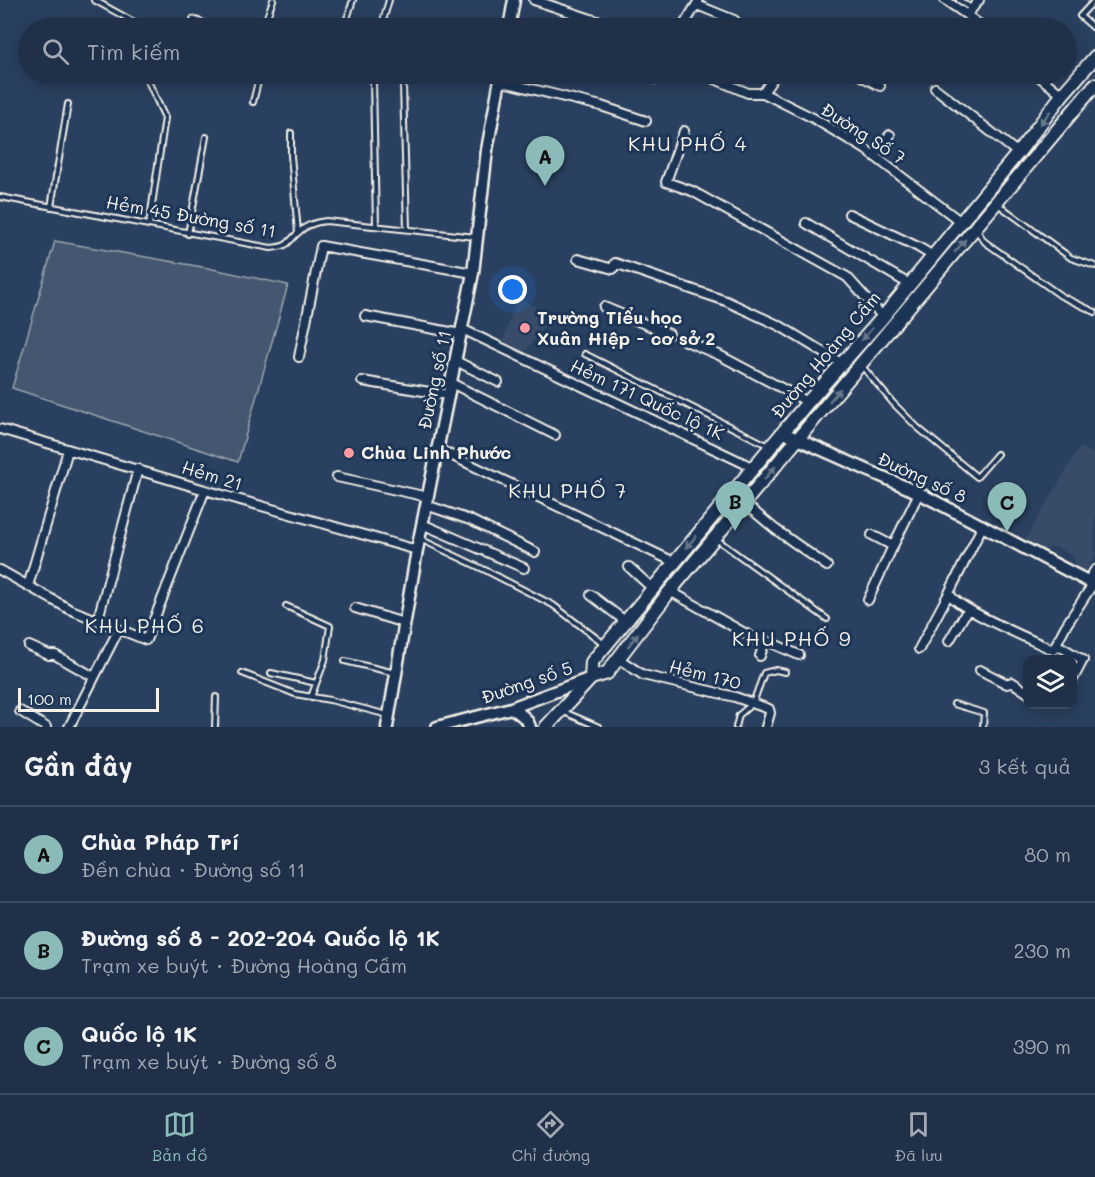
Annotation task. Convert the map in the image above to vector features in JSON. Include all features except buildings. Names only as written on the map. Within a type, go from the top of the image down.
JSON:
[{"type":"main road","points":[[511,18],[514,0]]},
{"type":"main road","name":"Đường Hoàng Cầm","points":[[1077,78],[1095,57]]},
{"type":"main road","name":"Đường số 11","points":[[387,727],[419,539],[473,273],[487,150],[499,84]]},
{"type":"main road","name":"Đường Hoàng Cầm","points":[[591,678],[592,662],[808,402],[883,317],[1072,84]]},
{"type":"main road","name":"Đường Hoàng Cầm","points":[[546,727],[591,678],[607,673],[670,591],[1095,85]]},
{"type":"main road","name":"Đường số 8","points":[[784,433],[919,493],[1092,583]]},
{"type":"main road","name":"Đường số 5","points":[[437,727],[511,708],[591,678]]},
{"type":"main road","points":[[511,708],[521,714],[530,727]]},
{"type":"street","points":[[534,0],[588,18]]},
{"type":"street","points":[[945,0],[970,12],[975,18]]},
{"type":"street","points":[[970,12],[979,0]]},
{"type":"street","points":[[688,18],[698,2],[730,18]]},
{"type":"street","points":[[524,84],[646,121]]},
{"type":"street","name":"Đường Số 7","points":[[727,84],[748,93],[763,93],[813,118],[874,156],[961,222]]},
{"type":"street","points":[[763,93],[769,84]]},
{"type":"street","points":[[876,84],[880,86]]},
{"type":"street","points":[[1048,84],[1062,95]]},
{"type":"street","points":[[935,88],[1018,153]]},
{"type":"street","points":[[684,131],[666,182],[692,191],[848,278],[883,317]]},
{"type":"street","points":[[874,156],[890,135]]},
{"type":"street","points":[[849,214],[933,256]]},
{"type":"street","points":[[806,223],[909,284]]},
{"type":"street","points":[[299,357],[321,246],[473,273]]},
{"type":"street","points":[[578,259],[613,269],[615,263],[726,301],[780,326],[841,363]]},
{"type":"street","points":[[604,307],[669,334]]},
{"type":"street","name":"Hẻm 171 Quốc lộ 1K","points":[[365,316],[462,332],[754,468]]},
{"type":"street","points":[[681,339],[719,355],[808,402]]},
{"type":"street","points":[[456,361],[498,382]]},
{"type":"street","points":[[362,381],[448,395]]},
{"type":"street","points":[[451,383],[555,435]]},
{"type":"street","name":"Hẻm 21","points":[[0,429],[417,550]]},
{"type":"street","points":[[438,449],[674,562]]},
{"type":"street","points":[[28,586],[68,450]]},
{"type":"street","points":[[98,619],[138,469]]},
{"type":"street","points":[[337,477],[427,501],[535,552]]},
{"type":"street","points":[[0,570],[69,609],[146,640],[205,490]]},
{"type":"street","points":[[868,600],[919,493]]},
{"type":"street","points":[[744,503],[775,529],[827,566]]},
{"type":"street","points":[[422,524],[524,568]]},
{"type":"street","points":[[919,649],[982,525]]},
{"type":"street","points":[[872,535],[893,546]]},
{"type":"street","points":[[629,567],[652,588]]},
{"type":"street","points":[[1054,647],[1092,583],[1095,570]]},
{"type":"street","points":[[670,591],[764,644]]},
{"type":"street","points":[[949,593],[968,609],[1072,655]]},
{"type":"street","points":[[591,595],[626,621]]},
{"type":"street","points":[[355,608],[404,623]]},
{"type":"street","points":[[949,641],[968,609]]},
{"type":"street","points":[[69,727],[119,628]]},
{"type":"street","points":[[760,656],[767,641],[799,655]]},
{"type":"street","points":[[29,646],[55,655],[94,677]]},
{"type":"street","points":[[1077,657],[1083,660],[1077,671]]},
{"type":"street","name":"Hẻm 170","points":[[619,658],[643,675],[769,709],[766,727]]},
{"type":"street","points":[[980,670],[1006,684],[1012,682],[1023,690]]},
{"type":"street","points":[[20,711],[45,727]]},
{"type":"lane","points":[[94,0],[127,18]]},
{"type":"lane","points":[[267,18],[273,0]]},
{"type":"lane","points":[[347,18],[353,0]]},
{"type":"lane","points":[[384,18],[389,0]]},
{"type":"lane","points":[[959,0],[970,12]]},
{"type":"lane","points":[[1095,0],[1080,16],[1095,29]]},
{"type":"lane","points":[[149,84],[165,118],[149,225]]},
{"type":"lane","points":[[253,102],[258,84]]},
{"type":"lane","points":[[373,84],[376,226]]},
{"type":"lane","points":[[403,85],[407,229]]},
{"type":"lane","points":[[51,207],[68,104]]},
{"type":"lane","points":[[291,132],[298,232]]},
{"type":"lane","points":[[188,234],[206,138]]},
{"type":"lane","name":"Hẻm 45 Đường số 11","points":[[0,197],[271,248],[291,243],[298,232],[316,222],[326,220],[477,237]]},
{"type":"lane","points":[[996,203],[1071,258],[1095,266]]},
{"type":"lane","points":[[975,228],[985,242],[1061,296],[1095,312]]},
{"type":"lane","points":[[585,354],[771,447]]},
{"type":"lane","points":[[861,365],[917,427],[977,477],[997,454]]},
{"type":"lane","points":[[715,538],[827,619]]},
{"type":"lane","points":[[419,539],[553,605],[606,645]]},
{"type":"lane","points":[[286,606],[330,626],[325,660],[311,696]]},
{"type":"lane","points":[[345,661],[396,674]]},
{"type":"lane","points":[[736,727],[739,716],[753,703],[764,673],[776,670],[785,672]]},
{"type":"lane","points":[[242,673],[295,694],[389,715]]},
{"type":"lane","points":[[271,673],[316,683]]},
{"type":"lane","points":[[215,727],[216,698]]},
{"type":"lane","points":[[954,704],[984,713],[982,727]]},
{"type":"lane","points":[[561,711],[599,727]]},
{"type":"shaded area","points":[[55,241],[208,268],[288,285],[238,462],[12,388]]},
{"type":"shaded area","name":"Trường Tiểu học Xuân Hiệp - cơ sở 2","points":[[517,297],[551,316],[525,353],[503,341]]},
{"type":"shaded area","points":[[1080,447],[1095,454],[1095,556],[1084,575],[1078,571],[1073,556],[1055,546],[1043,550],[1025,540]]},
{"type":"place","name":"Chùa Pháp Trí","points":[[545,186]]},
{"type":"place","name":"Trường Tiểu học Xuân Hiệp - cơ sở 2","points":[[525,328]]},
{"type":"place","name":"Chùa Linh Phước","points":[[349,453]]},
{"type":"place","name":"Đường số 8 - 202-204 Quốc lộ 1K","points":[[735,531]]},
{"type":"place","name":"Quốc lộ 1K","points":[[1007,532]]},
{"type":"district","name":"KHU PHỐ 4","points":[[688,144]]},
{"type":"district","name":"KHU PHỐ 7","points":[[568,491]]},
{"type":"district","name":"KHU PHỐ 6","points":[[145,626]]},
{"type":"district","name":"KHU PHỐ 9","points":[[792,639]]}]
